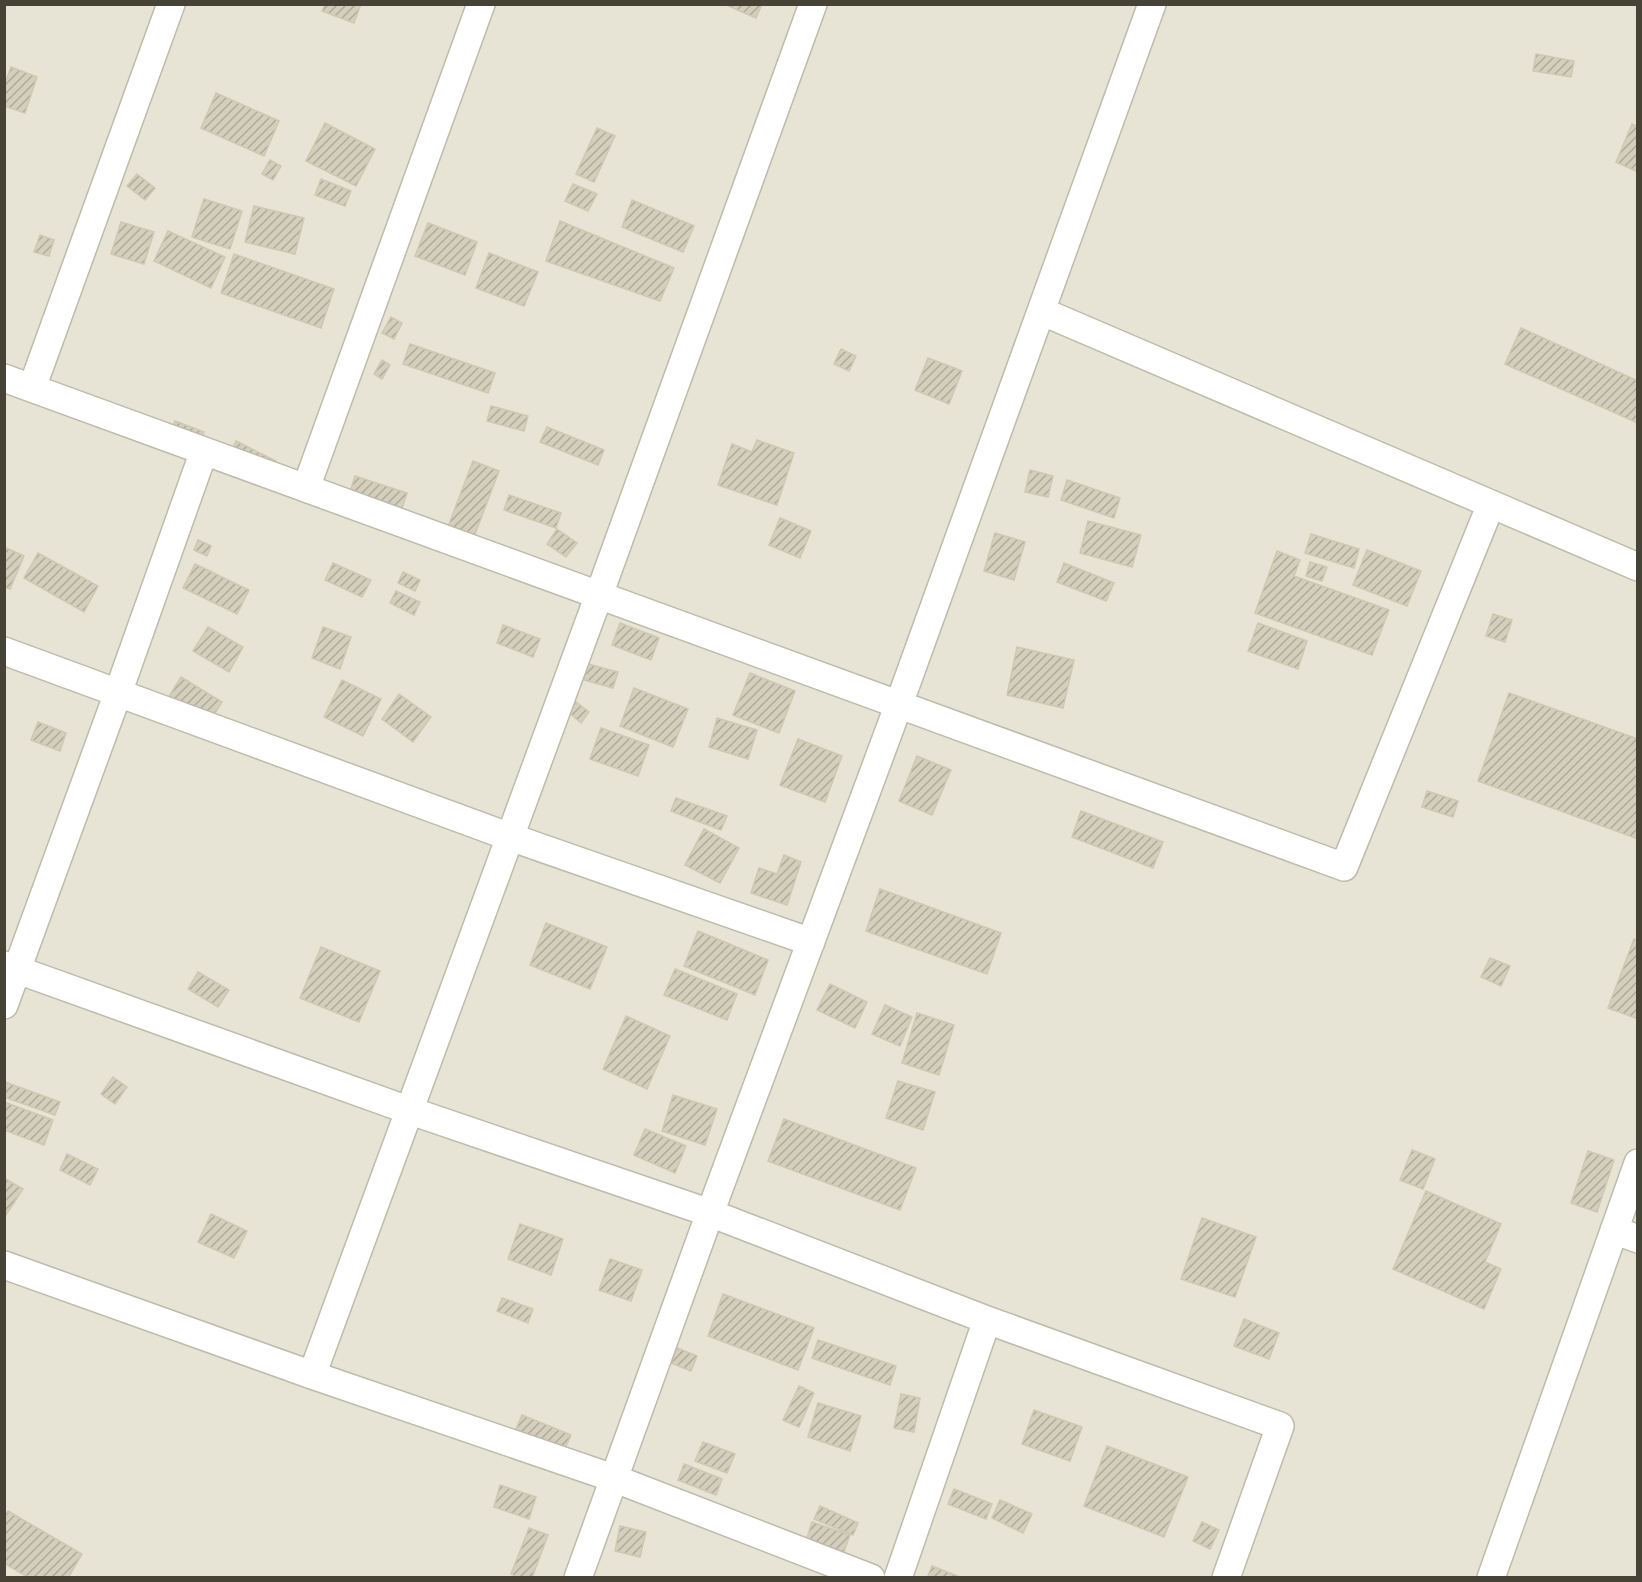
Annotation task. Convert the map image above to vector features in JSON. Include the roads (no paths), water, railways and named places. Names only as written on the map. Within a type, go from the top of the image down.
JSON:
[{"type":"street","points":[[32,388],[171,4]]},
{"type":"street","points":[[306,488],[481,4]]},
{"type":"street","points":[[312,1375],[599,596],[813,4]]},
{"type":"street","points":[[578,1578],[710,1213],[899,704],[1152,4]]},
{"type":"street","points":[[1041,311],[1638,567]]},
{"type":"street","points":[[4,378],[1344,867],[1491,504]]},
{"type":"street","points":[[4,1005],[11,967],[118,693],[204,451]]},
{"type":"street","points":[[4,651],[510,837],[811,942]]},
{"type":"street","points":[[11,967],[408,1110],[710,1213],[987,1320],[1280,1426],[1227,1578]]},
{"type":"street","points":[[1491,1578],[1626,1235],[1638,1163]]},
{"type":"street","points":[[4,1265],[312,1375],[613,1478],[871,1578]]},
{"type":"street","points":[[898,1578],[987,1320]]}]
